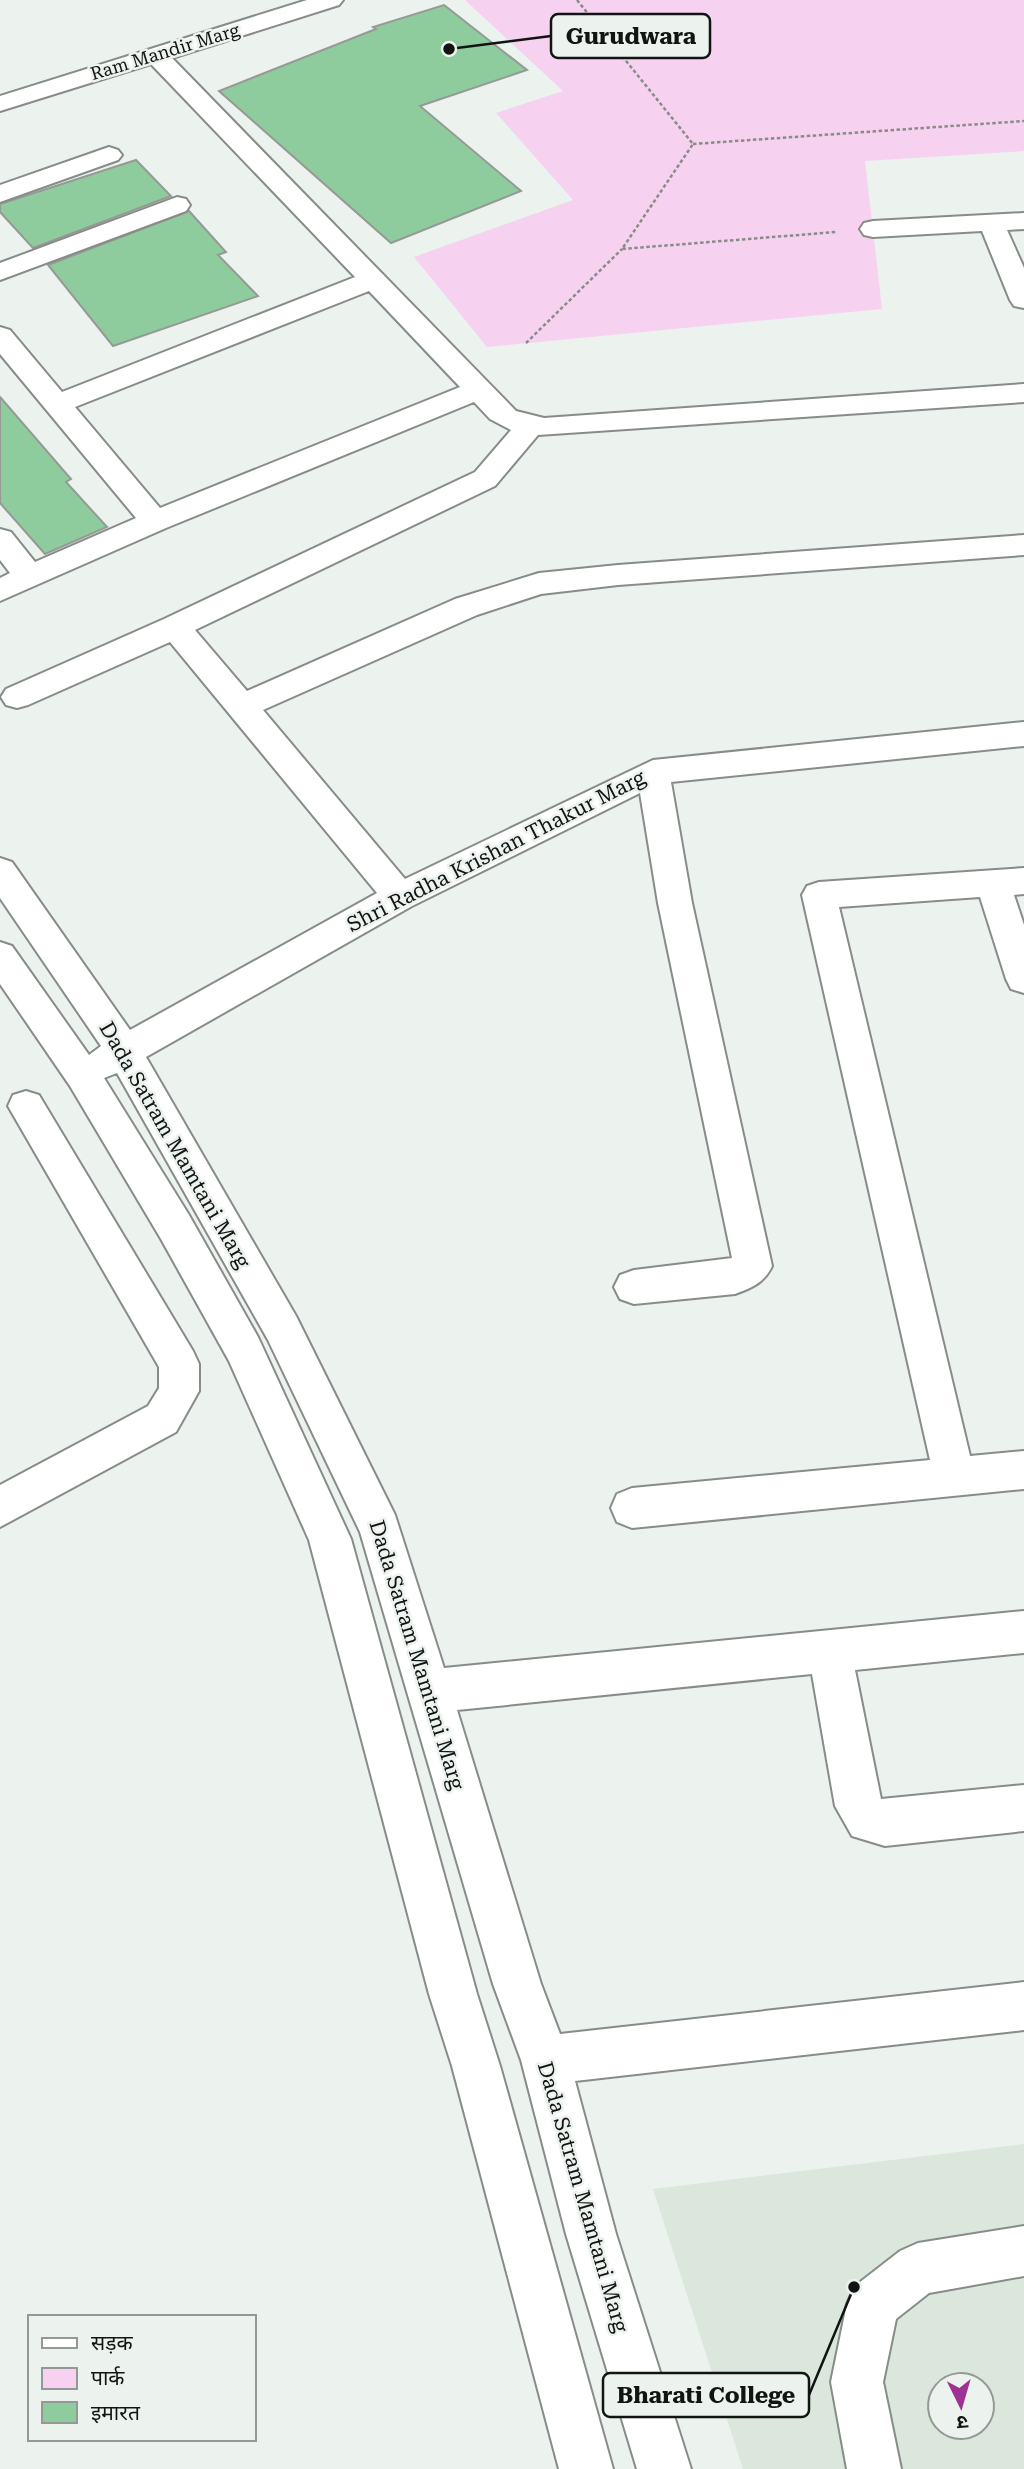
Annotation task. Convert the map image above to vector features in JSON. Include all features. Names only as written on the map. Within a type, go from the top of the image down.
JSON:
[{"type":"street","name":"Ram Mandir Marg","points":[[0,104],[331,0]]},
{"type":"street","name":"Ram Mandir Marg","points":[[0,82],[271,1]]},
{"type":"street","points":[[156,55],[501,416],[520,425],[544,427],[1024,393]]},
{"type":"street","points":[[0,194],[109,155]]},
{"type":"street","points":[[0,272],[177,205]]},
{"type":"street","points":[[873,229],[1024,221]]},
{"type":"street","points":[[991,222],[1024,300]]},
{"type":"street","points":[[58,404],[373,280]]},
{"type":"street","points":[[0,336],[155,521]]},
{"type":"street","points":[[0,590],[155,521],[479,390]]},
{"type":"street","points":[[17,697],[175,627],[485,479],[530,426]]},
{"type":"street","points":[[0,539],[30,577]]},
{"type":"street","points":[[243,706],[466,607],[539,584],[618,575],[1024,545]]},
{"type":"street","points":[[175,627],[400,897]]},
{"type":"street","name":"Shri Radha Krishan Thakur Marg","points":[[83,1075],[400,897],[653,772],[1024,734]]},
{"type":"street","points":[[634,1287],[735,1277],[753,1266],[676,903],[653,772]]},
{"type":"street","name":"Dada Satram Mamtani Marg","points":[[0,871],[124,1051],[282,1328],[380,1529],[517,1984],[545,2060],[591,2234],[664,2469]]},
{"type":"street","points":[[955,1478],[819,895],[1009,882],[1024,979]]},
{"type":"street","name":"Dada Satram Mamtani Marg","points":[[0,956],[83,1075],[175,1227],[244,1350],[330,1539],[453,1994],[476,2066],[586,2469]]},
{"type":"street","points":[[0,1507],[162,1419],[179,1391],[179,1364],[26,1106]]},
{"type":"street","points":[[632,1508],[1024,1470]]},
{"type":"street","points":[[429,1691],[1024,1632]]},
{"type":"street","points":[[829,1650],[858,1806],[869,1820],[885,1823],[1024,1808]]},
{"type":"street","points":[[545,2060],[1024,2006]]},
{"type":"street","points":[[874,2469],[857,2382],[873,2304],[918,2269],[1024,2251]]},
{"type":"path","points":[[577,0],[693,145]]},
{"type":"path","points":[[693,145],[1024,121]]},
{"type":"path","points":[[526,343],[622,249],[693,145]]},
{"type":"path","points":[[622,249],[873,229]]},
{"type":"shaded area","points":[[1024,2144],[1024,2469],[743,2469],[653,2189]]},
{"type":"green space","points":[[465,0],[1024,0],[1024,151],[865,161],[882,309],[487,347],[414,257],[573,200],[496,113],[563,91]]},
{"type":"building","points":[[444,5],[527,70],[420,106],[521,191],[391,243],[219,91],[376,29],[373,27]]},
{"type":"building","points":[[136,160],[171,196],[33,248],[0,212],[0,204]]},
{"type":"building","points":[[189,211],[226,252],[218,255],[258,296],[113,346],[48,265]]},
{"type":"building","points":[[0,397],[71,479],[66,482],[107,527],[45,554],[0,503]]},
{"type":"place","name":"Gurudwara","points":[[449,49]]},
{"type":"place","name":"Bharati College","points":[[854,2287]]}]
